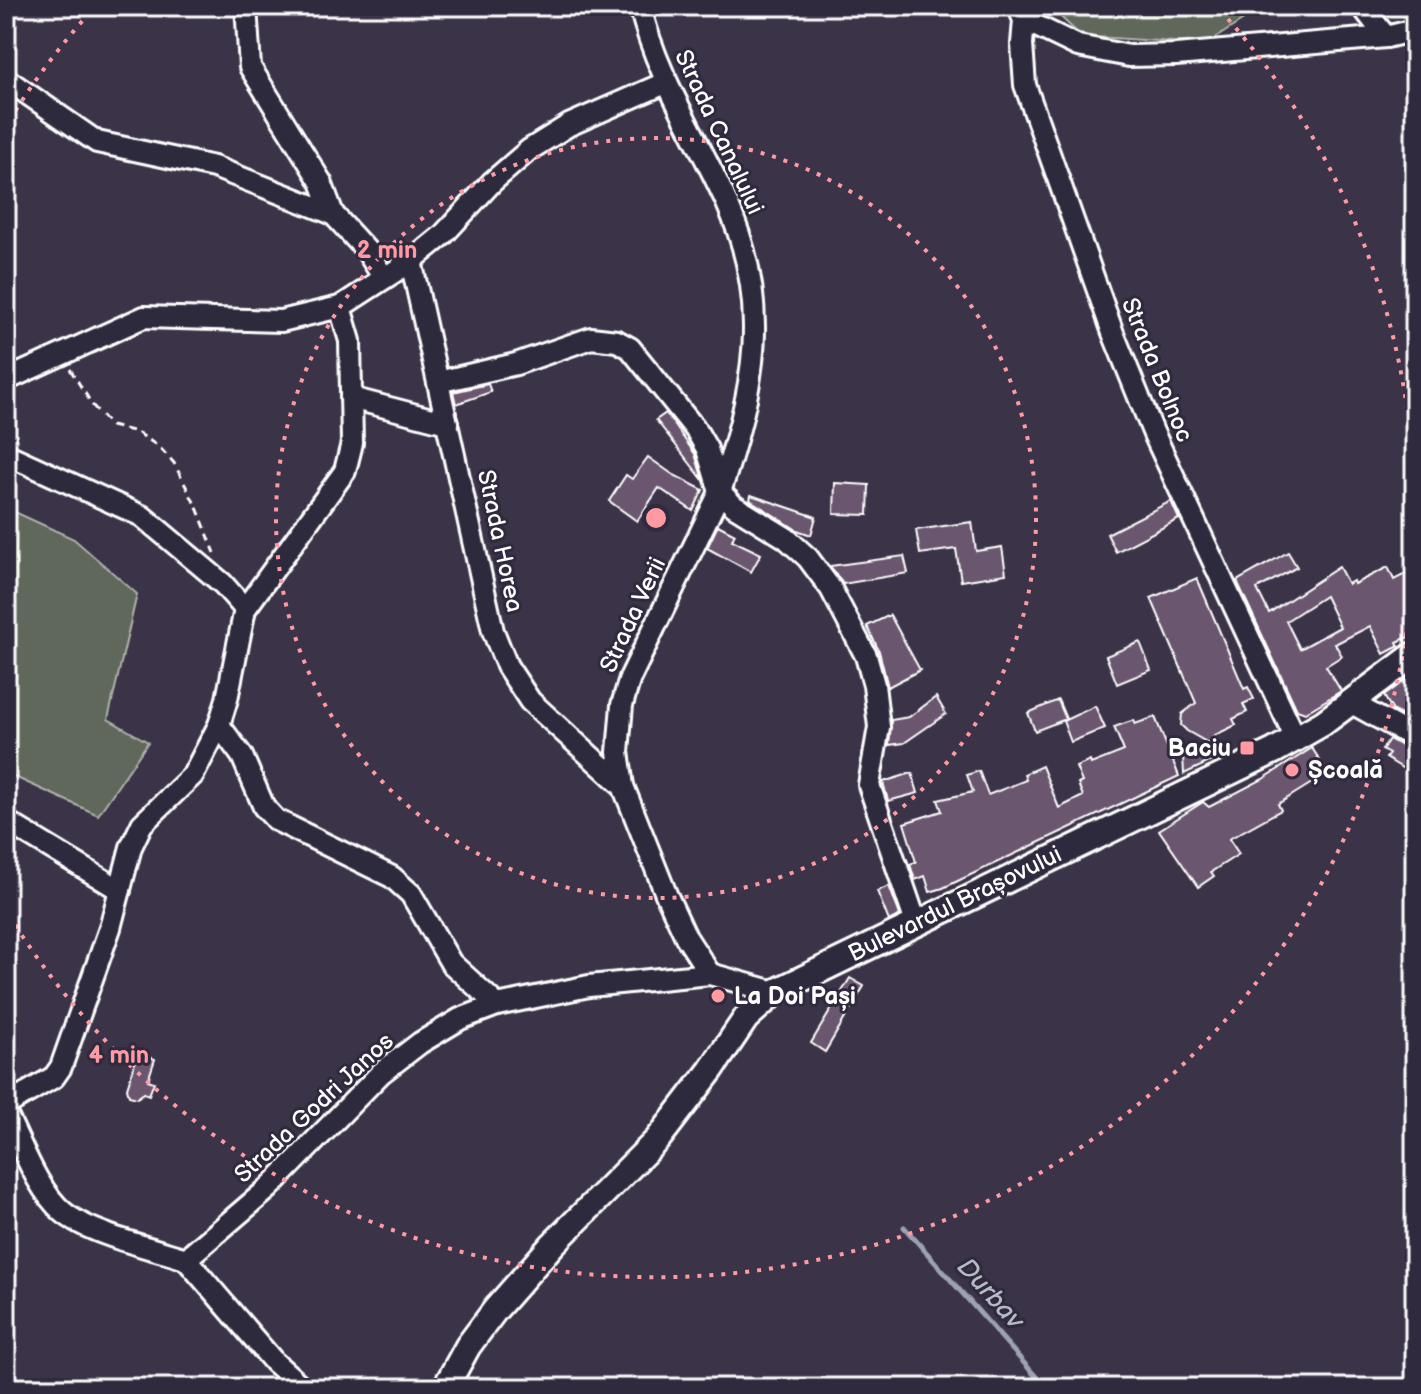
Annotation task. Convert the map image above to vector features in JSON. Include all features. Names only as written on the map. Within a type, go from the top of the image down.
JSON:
[{"type":"main road","name":"Bulevardul Brașovului","points":[[445,1388],[468,1346],[495,1310],[553,1244],[658,1139],[704,1080],[746,1018],[775,992],[1296,739],[1323,723],[1415,654]]},
{"type":"street","points":[[246,6],[250,67],[321,182],[333,214],[366,250],[384,278]]},
{"type":"street","name":"Strada Canalului","points":[[640,6],[665,83],[726,201],[743,247],[754,296],[755,349],[748,392],[720,492]]},
{"type":"street","points":[[1362,6],[1386,37]]},
{"type":"street","points":[[1021,13],[1078,46],[1129,56],[1176,55],[1386,37],[1415,30]]},
{"type":"street","name":"Strada Bolnoc","points":[[1021,13],[1025,85],[1113,333],[1179,491],[1296,739]]},
{"type":"street","points":[[6,380],[144,317],[281,321],[340,307],[411,261],[443,235],[492,182],[529,150],[569,125],[665,83]]},
{"type":"street","points":[[8,84],[97,142],[214,167],[333,214]]},
{"type":"street","name":"Strada Horea","points":[[411,261],[493,631],[507,666],[530,701],[623,786]]},
{"type":"street","points":[[6,1105],[54,1077],[61,1067],[110,928],[131,847],[142,824],[193,775],[219,725],[245,609],[345,471],[352,443],[350,341],[340,307]]},
{"type":"street","points":[[438,382],[516,364],[591,338],[617,341],[630,348],[696,430],[707,449],[720,492],[734,506],[786,538],[808,558],[831,589],[866,656],[874,685],[879,727],[869,785],[916,923]]},
{"type":"street","points":[[351,398],[447,423]]},
{"type":"street","points":[[6,454],[142,516],[223,584],[245,609]]},
{"type":"street","name":"Strada Verii","points":[[710,974],[686,937],[666,894],[623,786],[618,727],[630,678],[720,492]]},
{"type":"street","points":[[1350,702],[1415,738]]},
{"type":"street","points":[[219,725],[242,756],[264,807],[276,820],[392,877],[411,894],[451,963],[497,1005]]},
{"type":"street","points":[[6,821],[120,890]]},
{"type":"street","name":"Strada Godri Janos","points":[[186,1259],[269,1188],[381,1073],[420,1043],[460,1019],[497,1005],[589,986],[710,974],[775,992]]},
{"type":"street","points":[[6,1114],[42,1184],[62,1211],[83,1225],[186,1259],[274,1362],[303,1388]]},
{"type":"path","points":[[60,356],[93,406],[111,426],[137,432],[159,447],[174,463],[198,510],[223,584]]},
{"type":"green space","points":[[1049,6],[1256,6],[1259,10],[1206,44],[1081,36]]},
{"type":"green space","points":[[6,508],[74,539],[137,594],[108,719],[148,742],[98,815],[6,773]]},
{"type":"building","points":[[488,384],[491,392],[456,404],[453,392]]},
{"type":"building","points":[[666,413],[695,454],[703,480],[656,420]]},
{"type":"building","points":[[648,457],[703,490],[693,511],[659,488],[637,521],[609,501],[626,475],[632,479]]},
{"type":"building","points":[[835,483],[869,485],[868,515],[834,514]]},
{"type":"building","points":[[751,495],[816,517],[811,535],[797,530],[750,500]]},
{"type":"building","points":[[1171,501],[1179,519],[1116,552],[1107,534]]},
{"type":"building","points":[[972,522],[976,551],[1002,547],[1006,574],[961,581],[956,549],[920,554],[916,530]]},
{"type":"building","points":[[718,525],[735,534],[732,540],[761,554],[751,572],[707,548]]},
{"type":"building","points":[[1288,552],[1297,567],[1257,589],[1269,613],[1339,567],[1348,584],[1388,567],[1394,580],[1415,569],[1415,634],[1397,642],[1399,646],[1384,654],[1370,626],[1335,644],[1342,656],[1326,666],[1341,691],[1305,713],[1297,710],[1237,581]],"holes":[[[1325,596],[1340,627],[1300,649],[1286,621]]]},
{"type":"building","points":[[904,556],[908,573],[843,584],[830,566]]},
{"type":"building","points":[[1197,578],[1244,689],[1248,687],[1254,699],[1243,704],[1247,712],[1233,719],[1236,725],[1213,736],[1222,756],[1184,774],[1183,755],[1208,743],[1181,725],[1182,714],[1196,703],[1151,598]]},
{"type":"building","points":[[890,615],[920,670],[888,687],[879,651],[867,626]]},
{"type":"building","points":[[1140,642],[1151,670],[1117,684],[1106,656]]},
{"type":"building","points":[[1415,673],[1415,710],[1403,716],[1393,711],[1384,696]]},
{"type":"building","points":[[936,697],[946,714],[904,743],[889,745],[891,720],[909,717]]},
{"type":"building","points":[[1058,700],[1066,719],[1035,731],[1028,713]]},
{"type":"building","points":[[1095,706],[1105,728],[1071,742],[1063,721]]},
{"type":"building","points":[[1155,717],[1179,776],[943,888],[930,892],[925,876],[915,880],[910,864],[916,862],[904,823],[942,811],[938,800],[973,792],[967,775],[979,771],[988,795],[1026,780],[1024,774],[1042,766],[1059,808],[1083,796],[1076,767],[1124,751],[1114,727]]},
{"type":"building","points":[[1389,739],[1415,754],[1415,776],[1386,758],[1389,754],[1382,750]]},
{"type":"building","points":[[1312,748],[1328,773],[1278,804],[1281,810],[1229,839],[1239,854],[1211,872],[1214,876],[1198,887],[1159,830],[1203,802],[1209,807],[1263,779]]},
{"type":"building","points":[[912,773],[918,793],[888,801],[883,782]]},
{"type":"building","points":[[889,886],[900,915],[889,921],[877,891]]},
{"type":"building","points":[[850,978],[864,986],[825,1052],[811,1043]]},
{"type":"building","points":[[138,1053],[155,1059],[148,1080],[154,1082],[149,1095],[144,1093],[137,1098],[129,1096],[127,1088]]},
{"type":"waterway","name":"Durbav","points":[[904,1227],[1046,1388]]},
{"type":"place","name":"Baciu","points":[[1247,748]]},
{"type":"place","name":"Școală","points":[[1292,770]]},
{"type":"place","name":"La Doi Pași","points":[[718,996]]}]
